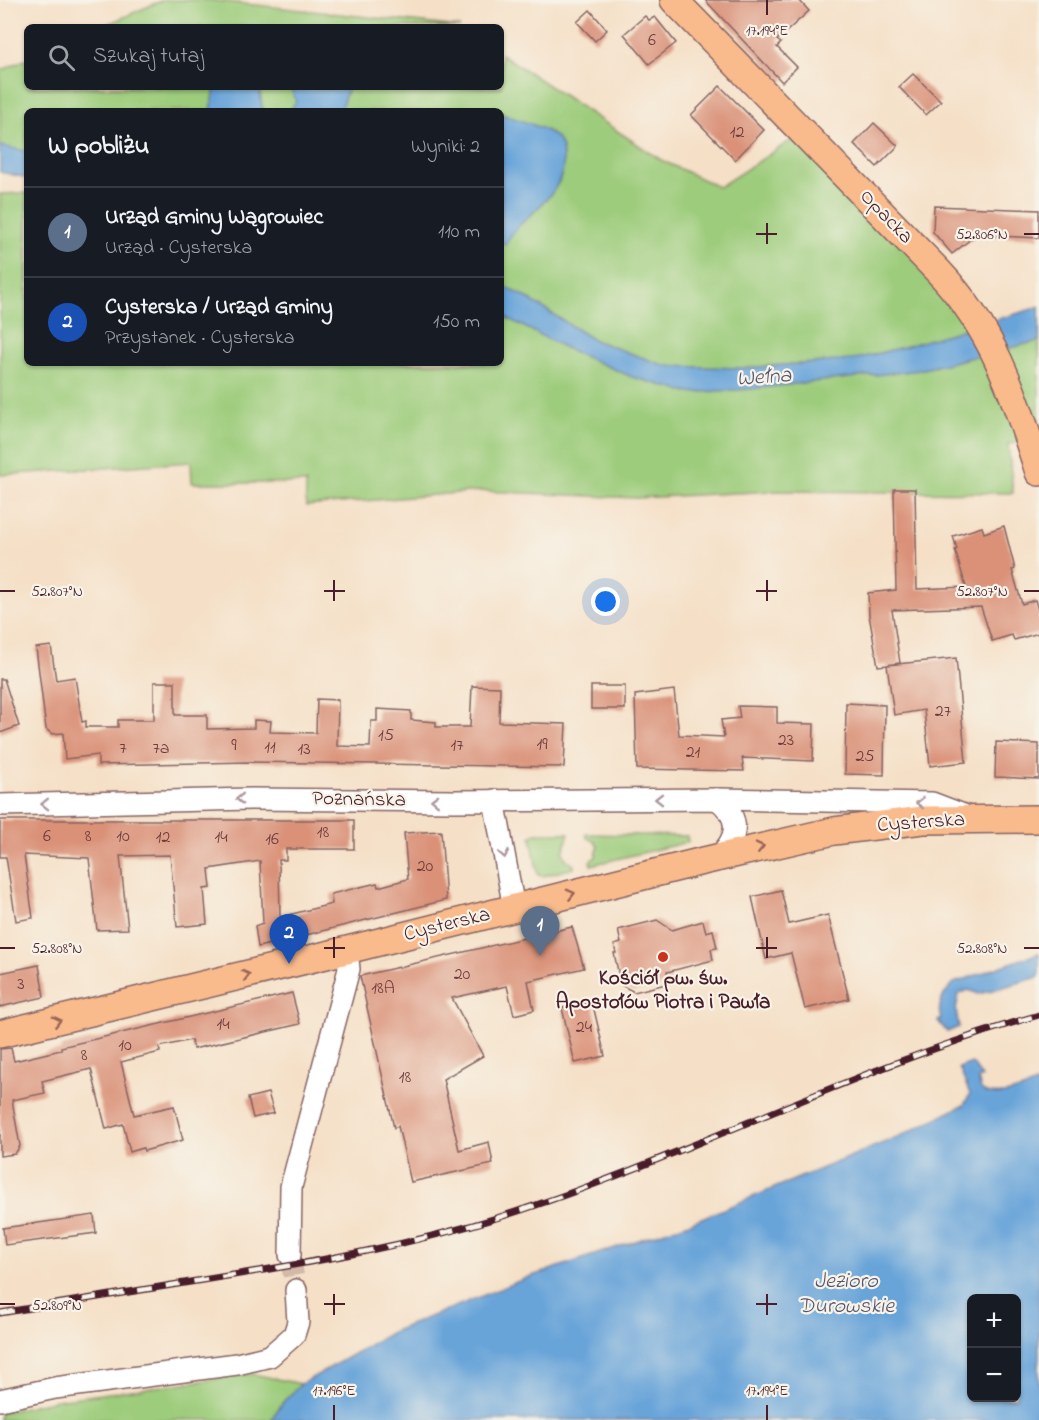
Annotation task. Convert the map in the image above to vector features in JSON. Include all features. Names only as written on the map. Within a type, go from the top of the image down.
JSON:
[{"type":"main road","name":"Opacka","points":[[674,0],[938,271],[966,303],[993,347],[1016,400],[1039,472]]},
{"type":"main road","name":"Cysterska","points":[[0,1034],[347,951],[718,857],[845,830],[923,820],[1039,819]]},
{"type":"street","name":"Poznańska","points":[[0,805],[251,799],[717,799],[932,803],[976,819]]},
{"type":"street","points":[[717,799],[733,816],[735,827],[728,848],[718,857]]},
{"type":"street","points":[[494,800],[514,908]]},
{"type":"street","points":[[291,1255],[291,1187],[349,969],[347,951]]},
{"type":"street","points":[[0,1400],[55,1388],[237,1364],[270,1356],[294,1335],[298,1322],[296,1290]]},
{"type":"green space","points":[[163,0],[208,0],[432,24],[108,24]]},
{"type":"green space","points":[[504,56],[661,160],[719,187],[804,132],[966,303],[977,343],[1039,306],[1039,439],[1008,444],[1013,493],[775,491],[636,498],[481,491],[306,506],[306,483],[192,483],[191,462],[0,475],[0,194],[24,193],[24,366],[504,366],[504,108],[24,108],[24,163],[0,158],[0,71],[24,60],[24,90],[504,90]]},
{"type":"green space","points":[[536,833],[569,833],[563,853],[574,868],[543,876],[538,875],[531,837]]},
{"type":"green space","points":[[586,834],[687,836],[688,842],[591,865],[590,861],[596,857],[598,846],[595,841],[587,838]]},
{"type":"green space","points":[[253,1374],[301,1384],[281,1420],[0,1420],[0,1413],[56,1400]]},
{"type":"water","points":[[214,90],[262,90],[260,92],[263,108],[212,108]]},
{"type":"water","points":[[291,90],[347,90],[341,108],[292,108],[296,101]]},
{"type":"water","points":[[504,115],[552,134],[559,141],[563,155],[561,176],[552,194],[517,228],[505,245]]},
{"type":"water","points":[[0,146],[24,150],[24,177],[0,172]]},
{"type":"water","name":"Wełna","points":[[504,286],[524,296],[594,340],[666,366],[742,368],[852,360],[1039,307],[1039,341],[920,370],[751,389],[688,393],[632,377],[567,349],[504,317]]},
{"type":"water","points":[[1039,953],[1039,977],[979,994],[968,990],[959,994],[956,1010],[959,1027],[947,1032],[938,1021],[941,1019],[942,1000],[954,983]]},
{"type":"water","name":"Jezioro Durowskie","points":[[972,1063],[982,1077],[978,1079],[981,1090],[987,1093],[1010,1093],[1039,1083],[1039,1420],[271,1420],[283,1402],[301,1384],[392,1332],[529,1277],[692,1222],[900,1136],[964,1105],[970,1094],[959,1068]]},
{"type":"building","points":[[705,0],[799,0],[809,11],[777,40],[781,43],[777,47],[797,67],[782,82]]},
{"type":"building","points":[[590,10],[607,30],[595,41],[577,22]]},
{"type":"building","points":[[645,16],[649,20],[655,17],[676,43],[649,64],[624,34]]},
{"type":"building","points":[[913,74],[941,101],[926,115],[899,87]]},
{"type":"building","points":[[720,86],[764,130],[735,160],[691,115]]},
{"type":"building","points":[[874,123],[898,146],[877,167],[854,144]]},
{"type":"building","points":[[934,206],[1039,210],[1039,238],[976,235],[952,254],[933,232]]},
{"type":"building","points":[[894,489],[915,489],[917,589],[966,587],[953,536],[982,527],[984,533],[1004,526],[1015,569],[1012,570],[1022,604],[1035,600],[1039,613],[1039,633],[1014,640],[1012,635],[992,641],[981,607],[892,610],[900,663],[878,666],[869,615],[868,593],[896,590]]},
{"type":"building","points":[[51,646],[56,680],[75,677],[82,722],[86,721],[86,727],[118,727],[118,720],[154,720],[154,682],[175,682],[175,715],[207,715],[207,729],[254,728],[254,720],[271,721],[270,732],[316,733],[317,699],[338,700],[337,746],[370,747],[371,721],[377,721],[377,709],[411,711],[411,720],[436,722],[436,727],[470,727],[472,686],[500,687],[499,722],[566,724],[564,767],[251,762],[98,765],[98,755],[65,759],[63,733],[52,734],[46,729],[36,648]]},
{"type":"building","points":[[956,658],[966,762],[930,766],[924,710],[894,715],[887,665]]},
{"type":"building","points":[[0,679],[4,679],[19,726],[0,733]]},
{"type":"building","points":[[591,686],[625,686],[625,709],[591,709]]},
{"type":"building","points":[[674,690],[679,735],[724,737],[721,720],[740,718],[738,706],[777,707],[777,723],[814,724],[813,761],[742,758],[744,771],[637,769],[635,695]]},
{"type":"building","points":[[846,703],[885,705],[884,775],[845,774]]},
{"type":"building","points":[[996,742],[1039,744],[1039,779],[995,777]]},
{"type":"building","points":[[0,820],[354,820],[354,849],[286,849],[286,860],[279,860],[280,917],[332,904],[331,894],[377,883],[378,887],[408,879],[404,833],[441,831],[446,900],[258,947],[255,926],[263,923],[260,861],[209,869],[211,888],[204,889],[207,924],[177,927],[170,855],[120,856],[128,929],[97,930],[89,858],[24,855],[33,918],[16,921],[6,857],[0,857]]},
{"type":"building","points":[[781,890],[789,924],[828,915],[849,999],[805,1009],[791,953],[766,959],[752,897]]},
{"type":"building","name":"Kościół pw. św. Apostołów Piotra i Pawła","points":[[657,920],[672,930],[703,921],[706,932],[713,930],[717,948],[711,949],[713,960],[667,972],[670,983],[634,992],[621,985],[614,953],[616,953],[614,945],[621,943],[618,930]]},
{"type":"building","points":[[572,927],[584,968],[528,981],[534,1010],[514,1015],[507,986],[452,998],[483,1056],[443,1079],[459,1150],[489,1142],[493,1164],[411,1182],[398,1126],[394,1128],[360,976]]},
{"type":"building","points":[[39,965],[44,997],[0,1007],[0,973]]},
{"type":"building","points":[[292,993],[300,1024],[193,1049],[191,1040],[159,1047],[160,1052],[121,1062],[134,1115],[174,1106],[183,1140],[144,1151],[143,1148],[130,1152],[123,1124],[106,1129],[91,1069],[42,1081],[45,1093],[12,1100],[20,1146],[15,1154],[0,1156],[0,1049],[11,1048],[14,1061],[61,1050],[61,1047]]},
{"type":"building","points":[[592,1001],[605,1056],[575,1063],[562,1008]]},
{"type":"building","points":[[268,1093],[274,1113],[253,1118],[248,1098]]},
{"type":"building","points":[[94,1215],[96,1233],[5,1245],[3,1228]]},
{"type":"tunnel","points":[[290,1255],[296,1290]]},
{"type":"railway","points":[[0,1313],[327,1259],[398,1244],[503,1216],[638,1167],[903,1060],[1039,1015]]},
{"type":"place","name":"Urząd Gminy Wągrowiec","points":[[540,956]]},
{"type":"place","name":"Kościół pw. św. Apostołów Piotra i Pawła","points":[[663,957]]},
{"type":"place","name":"Cysterska / Urząd Gminy","points":[[289,964]]}]
